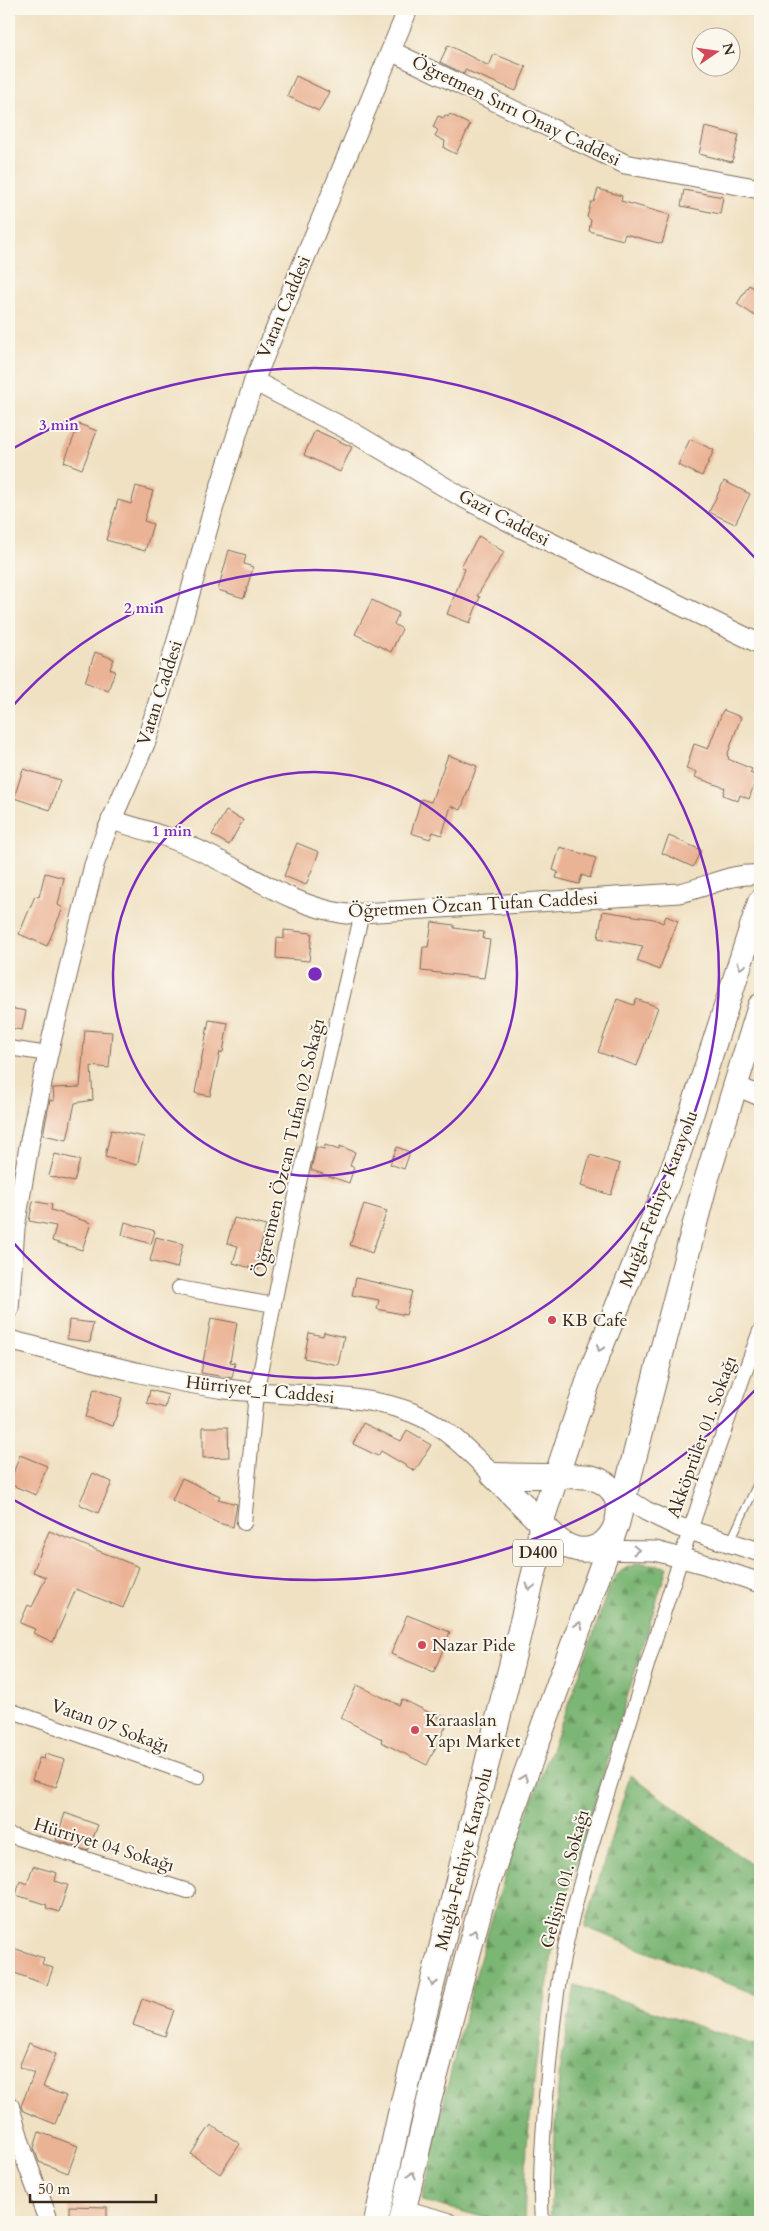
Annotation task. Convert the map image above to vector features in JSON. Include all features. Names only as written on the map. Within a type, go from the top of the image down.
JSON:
[{"type":"highway","name":"Muğla-Fethiye Karayolu","points":[[376,2222],[399,2118],[537,1562],[547,1529],[548,1500],[566,1476],[596,1359],[661,1200],[684,1138],[760,902]]},
{"type":"highway","name":"Muğla-Fethiye Karayolu","points":[[402,2216],[428,2101],[483,1898],[525,1776],[598,1550],[617,1524],[616,1492],[734,1085],[760,1006]]},
{"type":"highway","points":[[493,1475],[594,1478],[616,1492]]},
{"type":"highway","points":[[493,1475],[547,1529],[569,1547],[598,1550]]},
{"type":"street","name":"Vatan Caddesi","points":[[9,1309],[15,1228],[48,1054],[85,895],[104,835],[150,730],[176,646],[214,506],[254,381],[408,9]]},
{"type":"street","name":"Öğretmen Sırrı Onay Caddesi","points":[[392,51],[625,164],[760,189]]},
{"type":"street","name":"Gazi Caddesi","points":[[254,381],[354,433],[460,496],[520,528],[760,644]]},
{"type":"street","name":"Öğretmen Özcan Tufan Caddesi","points":[[111,820],[174,838],[210,855],[271,890],[312,907],[346,914],[679,893],[698,890],[734,875],[760,875]]},
{"type":"street","name":"Öğretmen Özcan Tufan 02 Sokağı","points":[[244,1524],[256,1393],[294,1204],[362,913]]},
{"type":"street","points":[[9,1048],[48,1054]]},
{"type":"street","points":[[734,1085],[760,1096]]},
{"type":"street","points":[[179,1288],[274,1305]]},
{"type":"street","name":"Akköprüler 01. Sokağı","points":[[680,1556],[720,1436],[760,1331]]},
{"type":"street","name":"Hürriyet_1 Caddesi","points":[[9,1340],[178,1381],[256,1393],[356,1400],[394,1406],[415,1413],[449,1435],[493,1475]]},
{"type":"street","points":[[616,1492],[662,1520],[760,1552]]},
{"type":"street","points":[[598,1550],[655,1551],[680,1556],[760,1583]]},
{"type":"street","name":"Gelişim 01. Sokağı","points":[[542,2222],[544,2121],[554,2010],[561,1969],[588,1859],[680,1556]]},
{"type":"street","name":"Vatan 07 Sokağı","points":[[9,1710],[198,1777]]},
{"type":"street","name":"Hürriyet 04 Sokağı","points":[[9,1835],[188,1891]]},
{"type":"street","points":[[9,2105],[23,2152],[49,2222]]},
{"type":"street","points":[[402,2216],[447,2222]]},
{"type":"lane","points":[[730,1543],[759,1481],[760,1448]]},
{"type":"green space","points":[[643,1563],[667,1567],[555,1933],[536,2064],[527,2144],[524,2222],[502,2222],[422,2201],[467,2007],[488,1930],[526,1816],[583,1665],[608,1589],[615,1578],[626,1568]]},
{"type":"green space","points":[[630,1775],[760,1871],[760,1996],[585,1927]]},
{"type":"green space","points":[[575,1985],[760,2047],[760,2222],[550,2222],[554,2136],[560,2066]]},
{"type":"building","points":[[448,45],[489,66],[494,54],[526,67],[516,91],[465,70],[464,74],[440,62]]},
{"type":"building","points":[[296,76],[329,92],[319,111],[287,96]]},
{"type":"building","points":[[450,114],[470,125],[456,154],[444,148],[445,141],[435,136],[438,130],[433,127],[438,116],[444,118],[445,115],[448,117]]},
{"type":"building","points":[[705,127],[739,135],[732,162],[699,154]]},
{"type":"building","points":[[598,189],[622,196],[621,201],[670,215],[662,244],[625,234],[623,240],[589,231],[591,220],[587,217],[591,202],[594,202]]},
{"type":"building","points":[[684,190],[723,197],[720,214],[681,206]]},
{"type":"building","points":[[749,285],[760,292],[760,319],[737,304]]},
{"type":"building","points":[[79,424],[97,431],[82,469],[64,462]]},
{"type":"building","points":[[315,430],[352,447],[340,472],[304,455]]},
{"type":"building","points":[[690,439],[714,450],[702,476],[678,465]]},
{"type":"building","points":[[724,481],[750,494],[735,524],[709,512]]},
{"type":"building","points":[[136,486],[153,491],[144,521],[153,524],[145,551],[106,540],[118,500],[131,504]]},
{"type":"building","points":[[479,536],[504,552],[477,596],[480,597],[470,623],[447,614],[465,569],[461,566]]},
{"type":"building","points":[[229,550],[246,555],[244,564],[253,567],[244,598],[218,590]]},
{"type":"building","points":[[372,600],[399,613],[394,624],[402,629],[391,652],[355,634]]},
{"type":"building","points":[[95,652],[114,659],[110,669],[115,671],[108,691],[85,682]]},
{"type":"building","points":[[723,710],[741,717],[727,756],[729,757],[728,759],[752,769],[750,773],[757,776],[749,799],[740,795],[738,801],[723,795],[725,788],[695,777],[697,772],[686,769],[694,744],[708,749]]},
{"type":"building","points":[[448,755],[477,766],[461,810],[451,806],[442,835],[433,832],[430,839],[411,833],[421,799],[431,802]]},
{"type":"building","points":[[23,769],[60,780],[50,810],[14,798]]},
{"type":"building","points":[[226,811],[243,820],[229,845],[212,835]]},
{"type":"building","points":[[669,836],[701,850],[693,867],[662,853]]},
{"type":"building","points":[[297,843],[319,852],[306,885],[284,876]]},
{"type":"building","points":[[560,847],[596,858],[590,878],[582,875],[579,884],[556,878],[558,872],[553,870]]},
{"type":"building","points":[[45,873],[64,878],[58,905],[63,908],[47,946],[19,934],[35,896],[39,897]]},
{"type":"building","points":[[603,911],[654,919],[663,923],[666,916],[678,921],[659,970],[637,961],[643,946],[598,938]]},
{"type":"building","points":[[432,922],[454,925],[454,928],[484,932],[483,939],[490,940],[484,978],[421,971],[423,947],[428,947]]},
{"type":"building","points":[[284,930],[312,933],[309,961],[276,958],[277,938],[284,939]]},
{"type":"building","points":[[617,999],[634,1005],[636,999],[658,1007],[637,1066],[598,1052]]},
{"type":"building","points":[[9,1008],[26,1011],[22,1030],[9,1028]]},
{"type":"building","points":[[209,1020],[228,1023],[223,1052],[220,1052],[210,1096],[195,1093]]},
{"type":"building","points":[[85,1030],[112,1032],[109,1068],[91,1066],[93,1100],[75,1103],[67,1140],[43,1135],[50,1100],[54,1101],[53,1088],[80,1087]]},
{"type":"building","points":[[111,1130],[144,1137],[137,1165],[105,1157]]},
{"type":"building","points":[[325,1145],[339,1150],[340,1146],[355,1152],[350,1166],[354,1167],[349,1183],[311,1170],[316,1147],[324,1149]]},
{"type":"building","points":[[397,1147],[410,1152],[404,1169],[390,1164]]},
{"type":"building","points":[[55,1154],[80,1160],[74,1182],[49,1176]]},
{"type":"building","points":[[590,1155],[620,1164],[611,1195],[581,1186]]},
{"type":"building","points":[[33,1201],[52,1205],[51,1210],[91,1223],[82,1250],[52,1241],[56,1226],[29,1221]]},
{"type":"building","points":[[364,1204],[387,1211],[372,1253],[350,1245]]},
{"type":"building","points":[[234,1218],[266,1226],[258,1256],[262,1257],[258,1270],[233,1263],[238,1246],[227,1243]]},
{"type":"building","points":[[125,1222],[155,1231],[151,1244],[122,1235]]},
{"type":"building","points":[[156,1237],[183,1244],[177,1268],[150,1261]]},
{"type":"building","points":[[356,1278],[412,1291],[406,1315],[377,1309],[379,1300],[352,1295]]},
{"type":"building","points":[[211,1318],[237,1323],[230,1362],[235,1363],[232,1378],[201,1373]]},
{"type":"building","points":[[69,1320],[93,1323],[90,1342],[67,1339]]},
{"type":"building","points":[[324,1332],[344,1337],[338,1365],[304,1358],[309,1333],[323,1336]]},
{"type":"building","points":[[94,1389],[122,1398],[113,1426],[85,1417]]},
{"type":"building","points":[[150,1390],[168,1395],[165,1408],[147,1403]]},
{"type":"building","points":[[363,1423],[401,1441],[407,1431],[431,1445],[415,1471],[381,1451],[378,1456],[353,1444]]},
{"type":"building","points":[[203,1427],[228,1427],[229,1457],[203,1458]]},
{"type":"building","points":[[20,1455],[47,1466],[36,1495],[9,1484]]},
{"type":"building","points":[[93,1473],[112,1482],[98,1513],[79,1504]]},
{"type":"building","points":[[182,1478],[220,1496],[218,1499],[237,1504],[233,1527],[218,1523],[172,1500]]},
{"type":"building","points":[[49,1531],[139,1567],[123,1608],[76,1589],[53,1642],[33,1633],[35,1629],[20,1623],[28,1605],[32,1607],[46,1577],[33,1572]]},
{"type":"building","points":[[407,1615],[450,1632],[434,1672],[391,1654]]},
{"type":"building","points":[[357,1685],[399,1705],[402,1699],[448,1722],[427,1765],[381,1742],[382,1739],[341,1718]]},
{"type":"building","points":[[45,1754],[65,1760],[56,1787],[32,1780],[39,1758],[44,1759]]},
{"type":"building","points":[[65,1813],[98,1825],[88,1851],[56,1840]]},
{"type":"building","points":[[33,1866],[57,1873],[55,1881],[68,1885],[59,1912],[46,1908],[47,1905],[16,1895],[20,1881],[27,1884]]},
{"type":"building","points":[[16,1949],[44,1958],[42,1964],[53,1968],[47,1985],[9,1971]]},
{"type":"building","points":[[142,1999],[174,2010],[165,2036],[133,2025]]},
{"type":"building","points":[[29,2043],[56,2054],[43,2087],[66,2096],[55,2124],[23,2111],[21,2106],[34,2073],[19,2067]]},
{"type":"building","points":[[211,2125],[240,2144],[220,2174],[191,2154]]},
{"type":"building","points":[[39,2132],[78,2146],[68,2173],[39,2162],[34,2148]]},
{"type":"building","points":[[69,2206],[107,2207],[107,2222],[69,2222]]},
{"type":"place","name":"KB Cafe","points":[[552,1320]]},
{"type":"place","name":"Nazar Pide","points":[[422,1645]]},
{"type":"place","name":"Karaaslan Yapı Market","points":[[415,1730]]}]
